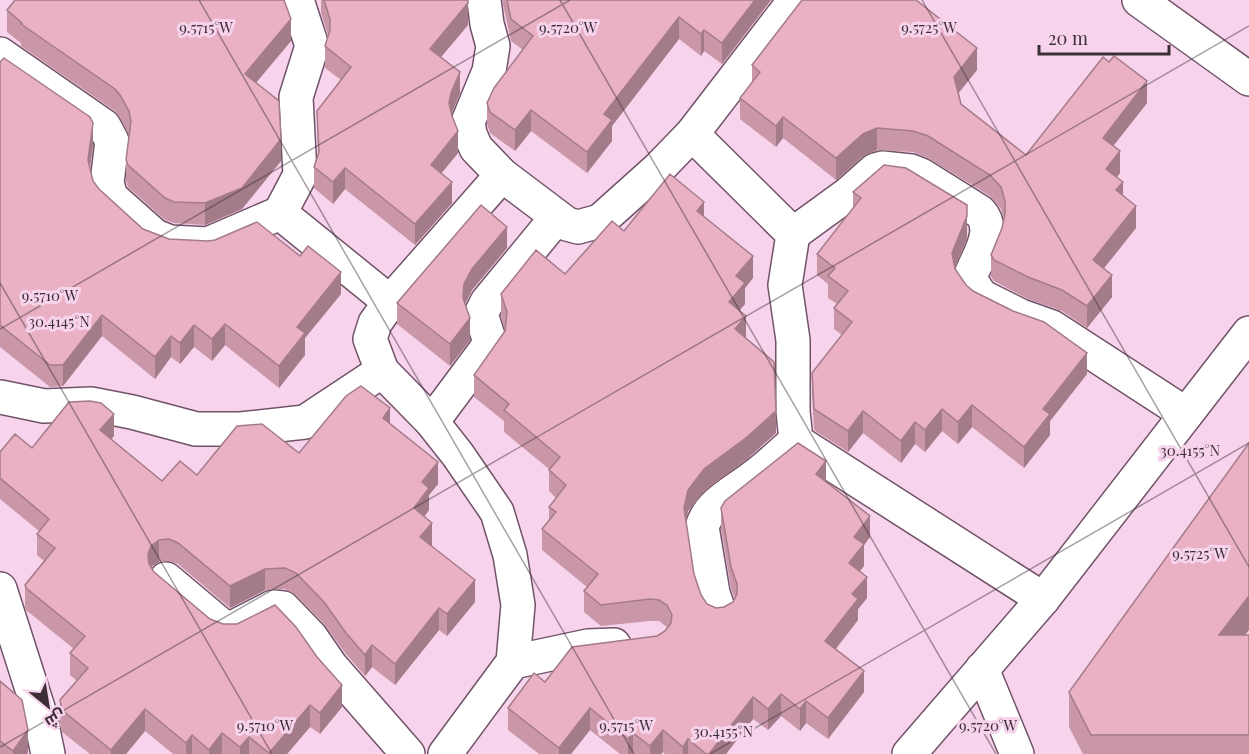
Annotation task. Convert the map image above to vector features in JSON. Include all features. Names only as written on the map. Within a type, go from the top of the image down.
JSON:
[{"type":"street","points":[[0,54],[104,126],[112,141],[107,183],[111,197],[155,236],[170,242],[208,244],[280,213],[300,176],[296,97],[312,46],[297,0]]},
{"type":"street","points":[[484,0],[493,46],[489,70],[468,122],[470,134],[476,148],[502,175],[556,217],[567,224],[578,227],[600,221],[658,169],[692,134],[795,0]]},
{"type":"street","points":[[1139,0],[1249,79]]},
{"type":"street","points":[[692,134],[793,234]]},
{"type":"street","points":[[796,441],[793,411],[793,340],[785,285],[793,234],[848,194],[875,170],[882,168],[911,171],[921,175],[986,218],[988,232],[970,275],[971,281],[981,296],[1021,316],[1052,327],[1186,414]]},
{"type":"street","points":[[445,754],[513,662],[518,605],[510,555],[497,512],[432,422],[382,371],[370,339],[375,323],[390,302],[502,175]]},
{"type":"street","points":[[280,213],[390,302]]},
{"type":"street","points":[[432,422],[488,348],[489,339],[481,314],[487,302],[556,217]]},
{"type":"street","points":[[909,754],[1042,599],[1249,333]]},
{"type":"street","points":[[0,397],[44,406],[91,404],[132,411],[196,429],[241,429],[305,422],[382,371]]},
{"type":"street","points":[[796,441],[1042,599]]},
{"type":"street","points":[[719,611],[713,593],[702,527],[704,520],[726,494],[752,479],[796,441]]},
{"type":"street","points":[[166,579],[222,626],[228,628],[243,623],[273,607],[283,608],[311,637],[331,666],[408,754]]},
{"type":"street","points":[[0,589],[39,711],[48,754]]},
{"type":"street","points":[[513,662],[588,646],[643,641]]},
{"type":"street","points":[[982,669],[1017,754]]},
{"type":"building","points":[[15,0],[284,0],[291,19],[245,74],[279,101],[281,139],[242,188],[205,203],[174,202],[165,198],[128,165],[126,160],[131,121],[129,111],[120,95],[115,89],[21,24],[7,10]]},
{"type":"building","points":[[324,0],[468,0],[468,3],[430,49],[460,72],[449,103],[458,131],[431,165],[452,182],[415,224],[345,168],[333,182],[314,167],[319,152],[317,111],[351,67],[325,46],[330,30],[330,19]]},
{"type":"building","points":[[507,0],[755,0],[722,43],[704,30],[701,34],[679,17],[604,114],[612,120],[587,152],[531,110],[515,130],[490,112],[487,103],[494,88],[533,36],[511,19]]},
{"type":"building","points":[[802,0],[916,0],[977,48],[954,77],[961,104],[1026,155],[1103,57],[1109,62],[1114,56],[1147,81],[1103,138],[1120,151],[1106,169],[1123,182],[1116,190],[1136,206],[1093,260],[1112,275],[1087,306],[1062,290],[1028,277],[994,260],[991,255],[1005,214],[1005,201],[1001,187],[990,175],[928,136],[913,131],[877,128],[863,134],[836,158],[783,117],[776,126],[740,98],[760,72],[752,65]]},
{"type":"building","points":[[4,58],[90,117],[93,123],[88,160],[93,181],[143,229],[169,239],[208,241],[257,222],[300,256],[308,246],[341,272],[297,327],[305,333],[279,366],[225,324],[212,339],[194,325],[180,343],[171,336],[155,357],[102,315],[63,365],[50,365],[0,325],[0,62]]},
{"type":"building","points":[[884,165],[906,168],[967,205],[967,216],[952,253],[955,269],[966,285],[973,291],[1013,311],[1044,322],[1087,353],[1043,409],[1050,414],[1024,447],[972,405],[958,422],[942,409],[925,430],[915,422],[901,441],[863,411],[848,431],[814,409],[812,373],[852,322],[834,308],[848,291],[828,276],[835,268],[817,254],[861,198],[853,192]]},
{"type":"building","points":[[670,174],[704,202],[697,211],[753,256],[736,276],[745,283],[729,302],[746,316],[735,329],[774,362],[776,411],[747,437],[704,469],[688,490],[684,508],[694,574],[701,595],[707,604],[716,608],[733,602],[737,594],[737,584],[731,567],[721,508],[725,501],[798,443],[826,461],[816,474],[870,516],[854,537],[864,544],[849,563],[867,577],[852,594],[858,599],[825,641],[864,671],[828,718],[806,701],[800,709],[781,694],[768,709],[753,697],[709,754],[688,739],[683,747],[663,730],[650,746],[633,733],[628,739],[590,708],[559,748],[508,708],[534,673],[545,682],[572,647],[657,636],[671,623],[672,615],[667,605],[659,600],[601,605],[584,591],[598,574],[542,529],[556,512],[549,507],[566,485],[549,470],[560,457],[504,410],[509,404],[474,375],[505,331],[507,312],[501,294],[536,250],[565,274],[612,221],[624,231]]},
{"type":"building","points":[[481,205],[507,227],[472,269],[464,284],[463,298],[470,318],[450,344],[397,303]]},
{"type":"building","points":[[361,386],[390,408],[383,418],[438,462],[422,482],[429,488],[414,508],[432,523],[420,537],[475,580],[447,614],[439,608],[395,664],[372,645],[365,655],[324,602],[296,573],[285,568],[265,569],[230,586],[178,543],[169,539],[159,540],[151,546],[148,554],[149,564],[154,572],[210,619],[223,624],[237,624],[275,605],[296,627],[317,657],[342,685],[320,713],[310,705],[269,753],[249,737],[240,747],[222,733],[209,750],[192,735],[186,743],[145,709],[111,750],[62,710],[60,700],[88,668],[70,653],[85,636],[26,588],[25,585],[55,548],[37,534],[49,519],[0,478],[0,452],[15,434],[32,448],[69,402],[90,401],[101,403],[114,414],[100,430],[162,481],[180,461],[197,475],[237,426],[262,424],[299,453],[346,396]]},
{"type":"building","points":[[1249,443],[1249,596],[1219,635],[1249,635],[1249,735],[1091,735],[1069,692]]},
{"type":"building","points":[[0,681],[22,700],[28,730],[13,751],[0,741]]}]
